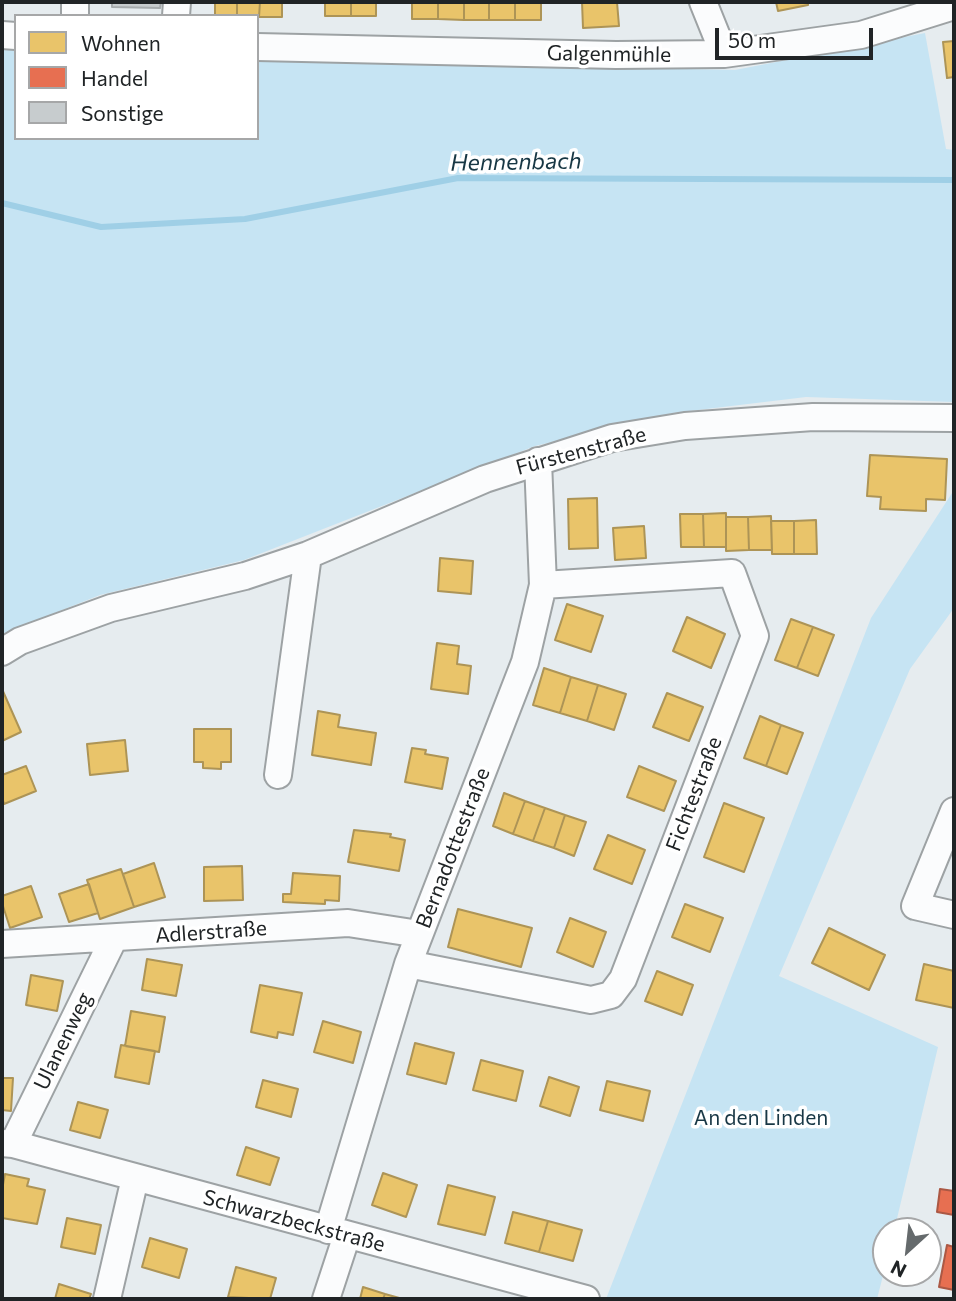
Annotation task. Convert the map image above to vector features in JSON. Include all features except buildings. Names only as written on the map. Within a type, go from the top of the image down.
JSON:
[{"type":"street","points":[[703,2],[724,54]]},
{"type":"street","name":"Galgenmühle","points":[[259,47],[615,55],[724,54],[861,36],[954,6]]},
{"type":"street","name":"Fürstenstraße","points":[[2,652],[20,641],[111,608],[245,576],[308,555],[485,479],[612,438],[685,426],[813,417],[954,418]]},
{"type":"street","name":"Bernadottestraße","points":[[326,1299],[337,1233],[408,964],[526,662],[542,585],[538,461]]},
{"type":"street","points":[[278,775],[308,555]]},
{"type":"street","name":"Fichtestraße","points":[[408,964],[590,1000],[611,995],[623,979],[755,636],[732,573],[542,585]]},
{"type":"street","points":[[954,811],[915,906],[954,915]]},
{"type":"street","name":"Adlerstraße","points":[[2,944],[348,923],[419,933]]},
{"type":"street","name":"Ulanenweg","points":[[7,1144],[114,938]]},
{"type":"street","name":"Schwarzbeckstraße","points":[[7,1144],[337,1233],[503,1289],[586,1299]]},
{"type":"street","points":[[107,1299],[135,1178]]},
{"type":"green space","points":[[925,33],[946,149],[954,150],[954,402],[806,397],[673,413],[535,446],[244,560],[100,595],[2,634],[2,45],[14,47],[14,140],[259,140],[259,60],[735,70]]},
{"type":"green space","name":"An den Linden","points":[[954,490],[954,608],[910,669],[779,976],[938,1047],[897,1217],[872,1217],[872,1287],[880,1287],[877,1299],[606,1299],[871,618]]},
{"type":"waterway","name":"Hennenbach","points":[[2,203],[101,227],[245,219],[458,178],[954,180]]}]
